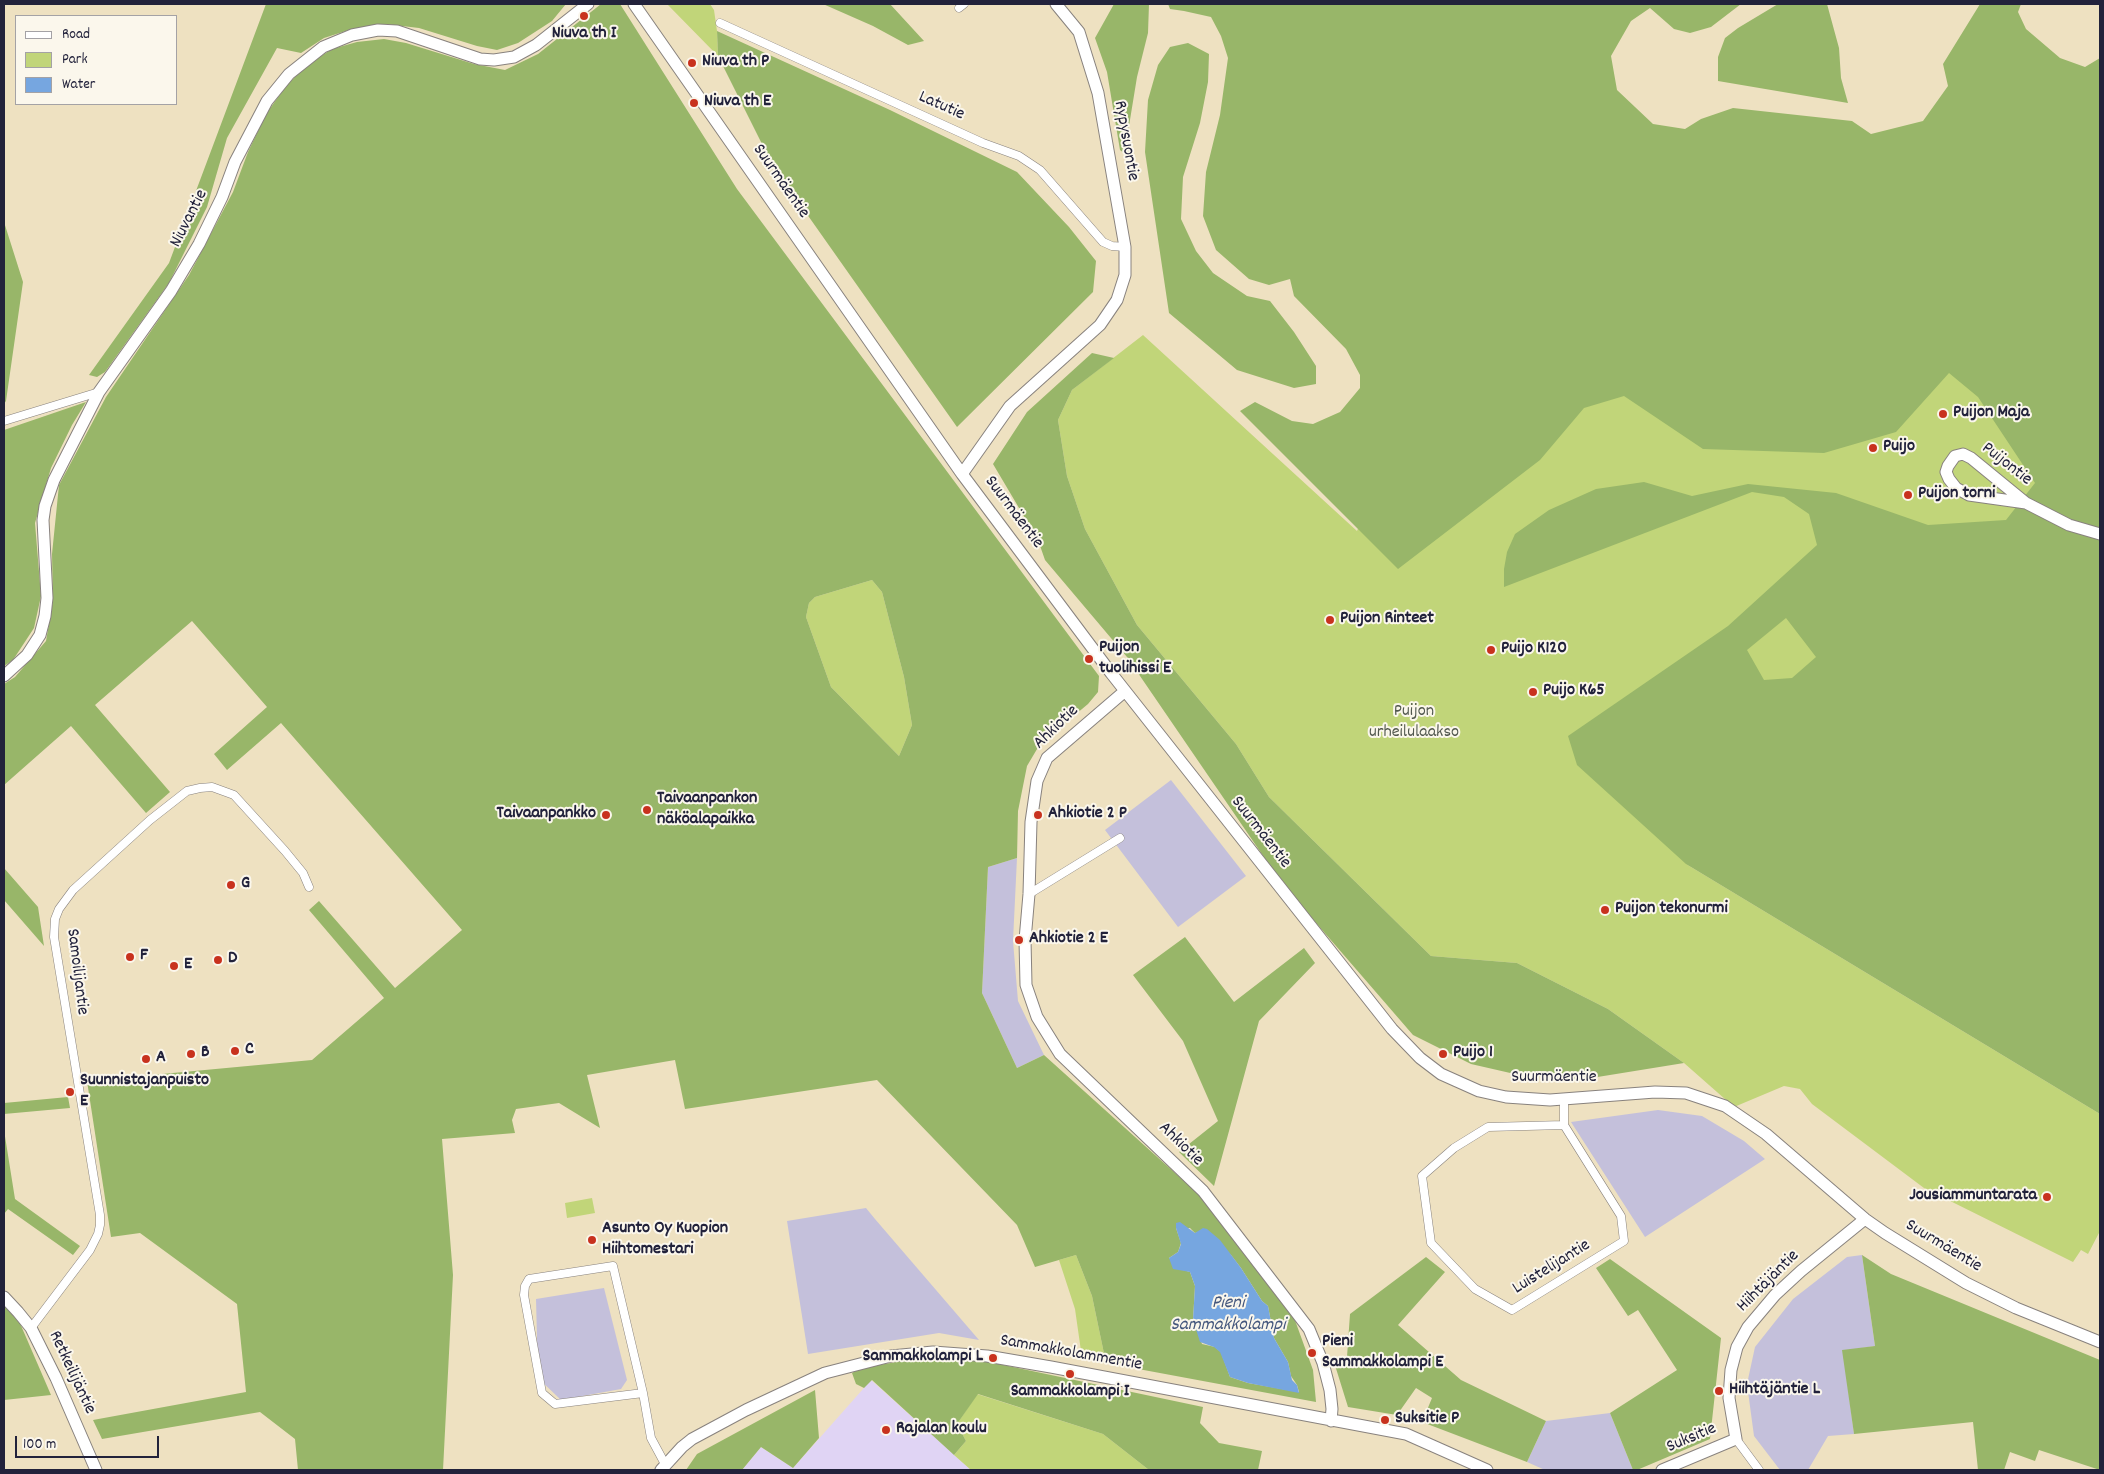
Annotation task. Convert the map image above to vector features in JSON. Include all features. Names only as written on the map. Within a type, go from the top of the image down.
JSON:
[{"type":"street","name":"Niuvantie","points":[[4,676],[27,655],[40,635],[47,598],[43,520],[45,506],[54,480],[99,392],[171,291],[194,252],[222,197],[235,162],[267,101],[289,74],[323,47],[352,35],[378,30],[397,31],[480,59],[494,60],[514,57],[536,45],[588,4]]},
{"type":"street","name":"Suurmäentie","points":[[634,4],[962,474],[1125,691],[1392,1030],[1420,1058],[1441,1074],[1478,1091],[1506,1097],[1564,1100],[1655,1092],[1686,1093],[1725,1106],[1766,1134],[1865,1219],[1966,1282],[2016,1308],[2100,1342]]},
{"type":"street","name":"Rypysuontie","points":[[962,474],[1010,406],[1100,325],[1120,294],[1125,275],[1125,247],[1098,93],[1079,32],[1056,4]]},
{"type":"street","name":"Latutie","points":[[720,23],[983,143],[1019,156],[1040,170],[1103,242],[1112,246],[1125,247]]},
{"type":"street","points":[[4,421],[99,392]]},
{"type":"street","name":"Puijontie","points":[[2026,503],[1969,494],[1956,488],[1946,472],[1948,466],[1955,456],[1963,454],[1972,458],[2026,503],[2069,525],[2100,534]]},
{"type":"street","name":"Ahkiotie","points":[[1125,691],[1047,758],[1037,781],[1032,814],[1025,940],[1026,985],[1036,1017],[1060,1054],[1203,1191],[1309,1329],[1323,1363],[1330,1390],[1331,1420]]},
{"type":"street","name":"Samoilijantie","points":[[30,1328],[90,1250],[100,1225],[100,1215],[54,937],[55,919],[59,909],[73,890],[150,820],[187,791],[200,788],[218,789],[234,795],[291,858],[303,873],[309,887]]},
{"type":"street","points":[[1029,894],[1120,838]]},
{"type":"street","points":[[1564,1100],[1564,1125]]},
{"type":"street","name":"Luistelijantie","points":[[1564,1125],[1621,1216],[1624,1241],[1512,1310],[1476,1289],[1431,1243],[1422,1176],[1454,1148],[1488,1127],[1564,1125]]},
{"type":"street","name":"Hiihtäjäntie","points":[[1759,1470],[1736,1439],[1729,1398],[1737,1347],[1744,1334],[1775,1295],[1865,1219]]},
{"type":"street","points":[[643,1393],[555,1404],[542,1393],[524,1294],[525,1286],[529,1279],[613,1266],[643,1393],[651,1438],[663,1467]]},
{"type":"street","name":"Retkeilijäntie","points":[[4,1297],[30,1328],[56,1378],[96,1470]]},
{"type":"street","name":"Sammakkolammentie","points":[[663,1467],[692,1439],[746,1410],[825,1373],[890,1356],[933,1352],[987,1356],[1406,1434],[1487,1470]]},
{"type":"street","name":"Suksitie","points":[[1662,1470],[1736,1439]]},
{"type":"shaded area","points":[[1171,780],[1246,876],[1178,927],[1105,830]]},
{"type":"shaded area","points":[[1017,858],[1013,941],[1018,1001],[1044,1055],[1017,1068],[982,993],[988,867]]},
{"type":"shaded area","points":[[1658,1110],[1702,1116],[1744,1141],[1765,1159],[1645,1237],[1571,1122]]},
{"type":"shaded area","points":[[866,1208],[979,1340],[939,1333],[808,1354],[787,1221]]},
{"type":"shaded area","points":[[1862,1255],[1875,1346],[1843,1351],[1854,1434],[1828,1436],[1808,1470],[1780,1470],[1754,1436],[1747,1384],[1755,1347],[1793,1299],[1847,1257]]},
{"type":"shaded area","points":[[604,1288],[627,1380],[621,1389],[561,1400],[538,1378],[536,1299]]},
{"type":"shaded area","points":[[871,1380],[971,1470],[742,1470],[761,1447],[793,1468]]},
{"type":"shaded area","points":[[1610,1413],[1633,1470],[1545,1470],[1527,1462],[1546,1421]]},
{"type":"green space","points":[[266,4],[566,4],[552,21],[518,43],[497,50],[477,46],[419,28],[385,24],[349,30],[324,38],[301,53],[277,48],[227,138],[207,207],[169,283],[105,372],[97,377],[89,375],[169,263]]},
{"type":"green space","points":[[601,4],[620,4],[737,189],[1099,676],[1098,692],[1088,704],[1040,744],[1027,766],[1018,811],[1017,858],[988,867],[982,993],[1017,1068],[1044,1055],[1205,1200],[1292,1312],[1313,1370],[1316,1402],[1106,1363],[1092,1296],[1076,1255],[1035,1267],[1017,1225],[877,1080],[685,1109],[675,1060],[587,1075],[600,1128],[559,1103],[516,1109],[512,1120],[515,1133],[442,1139],[453,1275],[443,1470],[298,1470],[295,1439],[260,1412],[102,1439],[93,1420],[246,1392],[237,1304],[140,1233],[111,1237],[87,1081],[312,1060],[384,998],[309,910],[319,901],[395,988],[462,930],[281,723],[227,770],[214,754],[267,707],[192,621],[95,705],[170,792],[146,813],[71,726],[4,785],[4,684],[15,677],[46,641],[53,600],[52,554],[59,485],[106,397],[189,275],[233,192],[248,152],[266,114],[286,86],[307,65],[332,49],[357,42],[384,39],[406,43],[474,64],[505,70],[538,54]],"holes":[[[872,580],[882,592],[904,677],[912,725],[899,756],[831,687],[806,617],[809,603],[815,597]],[[1176,1228],[1190,1228],[1195,1233],[1199,1232],[1231,1255],[1241,1268],[1262,1301],[1268,1306],[1274,1338],[1288,1362],[1291,1376],[1299,1392],[1248,1383],[1230,1377],[1221,1352],[1215,1347],[1202,1344],[1193,1320],[1195,1286],[1190,1272],[1183,1270],[1169,1258],[1178,1252],[1181,1243]]]},
{"type":"green space","points":[[667,4],[710,4],[714,10],[718,56]]},
{"type":"green space","points":[[823,4],[890,4],[924,41],[908,45],[873,26]]},
{"type":"green space","points":[[1114,4],[1149,4],[1148,33],[1137,77],[1128,132],[1131,159],[1120,150],[1107,72],[1095,38]]},
{"type":"green space","name":"Puijo","points":[[1168,4],[1741,4],[1711,27],[1690,33],[1674,29],[1650,8],[1631,21],[1611,56],[1617,90],[1653,124],[1685,129],[1701,119],[1733,108],[1852,121],[1871,134],[1923,121],[1948,86],[1943,64],[1980,4],[2021,4],[2018,12],[2026,29],[2060,58],[2085,67],[2100,58],[2100,1114],[1686,864],[1577,765],[1568,736],[1728,626],[1817,545],[1809,514],[1784,497],[1752,492],[1504,587],[1504,569],[1507,552],[1515,534],[1549,510],[1596,489],[1644,482],[1692,496],[1748,484],[1836,493],[1928,525],[2006,520],[2035,483],[1978,397],[1949,373],[1896,432],[1824,453],[1703,449],[1624,396],[1584,408],[1540,460],[1398,569],[1240,411],[1255,402],[1292,421],[1313,424],[1340,412],[1360,388],[1360,375],[1346,349],[1294,296],[1290,279],[1269,285],[1249,279],[1216,250],[1203,216],[1206,172],[1220,115],[1228,58],[1221,36],[1211,17],[1170,9]],"holes":[[[1786,618],[1816,657],[1792,678],[1764,680],[1747,650]]]},
{"type":"green space","points":[[1778,4],[1827,4],[1839,48],[1841,78],[1848,103],[1718,81],[1718,57],[1725,38]]},
{"type":"green space","points":[[717,31],[890,110],[1017,172],[1069,227],[1096,261],[1093,292],[957,427],[773,166],[718,56]]},
{"type":"green space","points":[[1188,43],[1209,54],[1208,82],[1200,123],[1183,177],[1181,219],[1196,251],[1213,273],[1247,296],[1270,301],[1294,332],[1316,366],[1316,384],[1294,388],[1237,370],[1169,313],[1145,152],[1148,100],[1158,65],[1170,47]]},
{"type":"green space","name":"Puijo","points":[[1553,75],[1672,163],[2100,181],[2100,1067],[1686,864],[2100,1114],[2100,1231],[2088,1254],[2081,1250],[2073,1262],[1924,1188],[1812,1104],[1800,1089],[1784,1086],[1734,1107],[1684,1063],[1608,1009],[1517,963],[1431,956],[1269,797],[1236,744],[1137,625],[1085,529],[1067,476],[1058,420],[1072,390],[1143,335],[1357,531]]},
{"type":"green space","points":[[4,222],[23,282],[6,401],[4,404]]},
{"type":"green space","points":[[1092,353],[1114,358],[1072,390],[1058,420],[1067,476],[1085,529],[1137,625],[1236,744],[1269,797],[1431,956],[1517,963],[1608,1009],[1684,1063],[1579,1080],[1519,1075],[1471,1064],[1413,1035],[1304,909],[1268,863],[1127,657],[1045,560],[1038,540],[993,464],[1027,412]]},
{"type":"green space","points":[[86,402],[72,425],[51,468],[35,523],[41,596],[34,628],[13,660],[4,666],[4,430]]},
{"type":"green space","points":[[872,580],[882,592],[904,677],[912,725],[899,756],[831,687],[806,617],[809,603],[815,597]]},
{"type":"green space","points":[[4,868],[38,907],[44,946],[4,900]]},
{"type":"green space","points":[[1185,937],[1234,1002],[1304,948],[1315,963],[1259,1021],[1214,1186],[1179,1152],[1218,1121],[1183,1041],[1133,975]]},
{"type":"green space","points":[[68,1097],[70,1108],[4,1114],[4,1103]]},
{"type":"green space","points":[[4,1130],[15,1199],[80,1246],[73,1255],[8,1209],[4,1214]]},
{"type":"green space","points":[[592,1198],[595,1213],[567,1218],[565,1203]]},
{"type":"green space","points":[[1076,1255],[1092,1296],[1106,1363],[1082,1358],[1075,1309],[1059,1260]]},
{"type":"green space","points":[[1862,1255],[1891,1274],[2100,1360],[2100,1470],[2039,1450],[2035,1461],[2010,1452],[2004,1470],[1978,1470],[1973,1422],[1854,1434],[1842,1350],[1875,1346]]},
{"type":"green space","points":[[1426,1257],[1445,1272],[1398,1325],[1461,1380],[1546,1421],[1527,1462],[1422,1422],[1432,1398],[1416,1388],[1397,1415],[1348,1407],[1334,1362],[1347,1357],[1350,1314]]},
{"type":"green space","points":[[1610,1259],[1721,1338],[1710,1439],[1637,1470],[1633,1470],[1610,1413],[1677,1370],[1638,1310],[1628,1316],[1596,1268]]},
{"type":"green space","points":[[4,1305],[16,1314],[51,1395],[4,1400]]},
{"type":"green space","points":[[942,1357],[975,1359],[1203,1407],[1200,1423],[1219,1443],[1262,1451],[1258,1470],[1149,1470],[1103,1434],[978,1394],[957,1424],[966,1441],[954,1455],[872,1380],[864,1388],[856,1384],[852,1373],[861,1368],[914,1359]]},
{"type":"green space","points":[[815,1390],[819,1438],[793,1468],[761,1447],[742,1470],[686,1470],[697,1454]]},
{"type":"green space","points":[[977,1394],[1103,1434],[1149,1470],[971,1470],[954,1455],[966,1441],[957,1424]]},
{"type":"water","name":"Pieni Sammakkolampi","points":[[1180,1222],[1195,1233],[1203,1228],[1207,1229],[1220,1240],[1262,1301],[1268,1306],[1274,1338],[1288,1362],[1292,1380],[1297,1385],[1299,1393],[1248,1383],[1230,1377],[1220,1352],[1214,1347],[1200,1342],[1193,1320],[1195,1286],[1190,1272],[1173,1269],[1169,1258],[1178,1252],[1181,1244],[1176,1228],[1176,1223]]},
{"type":"place","name":"Niuva th I","points":[[584,16]]},
{"type":"place","name":"Niuva th P","points":[[692,63]]},
{"type":"place","name":"Niuva th E","points":[[694,103]]},
{"type":"place","name":"Puijon Maja","points":[[1943,414]]},
{"type":"place","name":"Puijo","points":[[1873,448]]},
{"type":"place","name":"Puijon torni","points":[[1908,495]]},
{"type":"place","name":"Puijon Rinteet","points":[[1330,620]]},
{"type":"place","name":"Puijo K120","points":[[1491,650]]},
{"type":"place","name":"Puijon tuolihissi E","points":[[1089,659]]},
{"type":"place","name":"Puijo K65","points":[[1533,692]]},
{"type":"place","name":"Taivaanpankon näköalapaikka","points":[[647,810]]},
{"type":"place","name":"Taivaanpankko","points":[[606,815]]},
{"type":"place","name":"Ahkiotie 2 P","points":[[1038,815]]},
{"type":"place","name":"G","points":[[231,885]]},
{"type":"place","name":"Puijon tekonurmi","points":[[1605,910]]},
{"type":"place","name":"Ahkiotie 2 E","points":[[1019,940]]},
{"type":"place","name":"F","points":[[130,957]]},
{"type":"place","name":"D","points":[[218,960]]},
{"type":"place","name":"E","points":[[174,966]]},
{"type":"place","name":"C","points":[[235,1051]]},
{"type":"place","name":"B","points":[[191,1054]]},
{"type":"place","name":"Puijo 1","points":[[1443,1054]]},
{"type":"place","name":"A","points":[[146,1059]]},
{"type":"place","name":"Suunnistajanpuisto E","points":[[70,1092]]},
{"type":"place","name":"Jousiammuntarata","points":[[2047,1197]]},
{"type":"place","name":"Asunto Oy Kuopion Hiihtomestari","points":[[592,1240]]},
{"type":"place","name":"Pieni Sammakkolampi E","points":[[1312,1353]]},
{"type":"place","name":"Sammakkolampi L","points":[[993,1358]]},
{"type":"place","name":"Sammakkolampi I","points":[[1070,1374]]},
{"type":"place","name":"Hiihtäjäntie L","points":[[1719,1391]]},
{"type":"place","name":"Suksitie P","points":[[1385,1420]]},
{"type":"place","name":"Rajalan koulu","points":[[886,1430]]},
{"type":"park label","name":"Puijon urheilulaakso","points":[[1414,723]]}]
